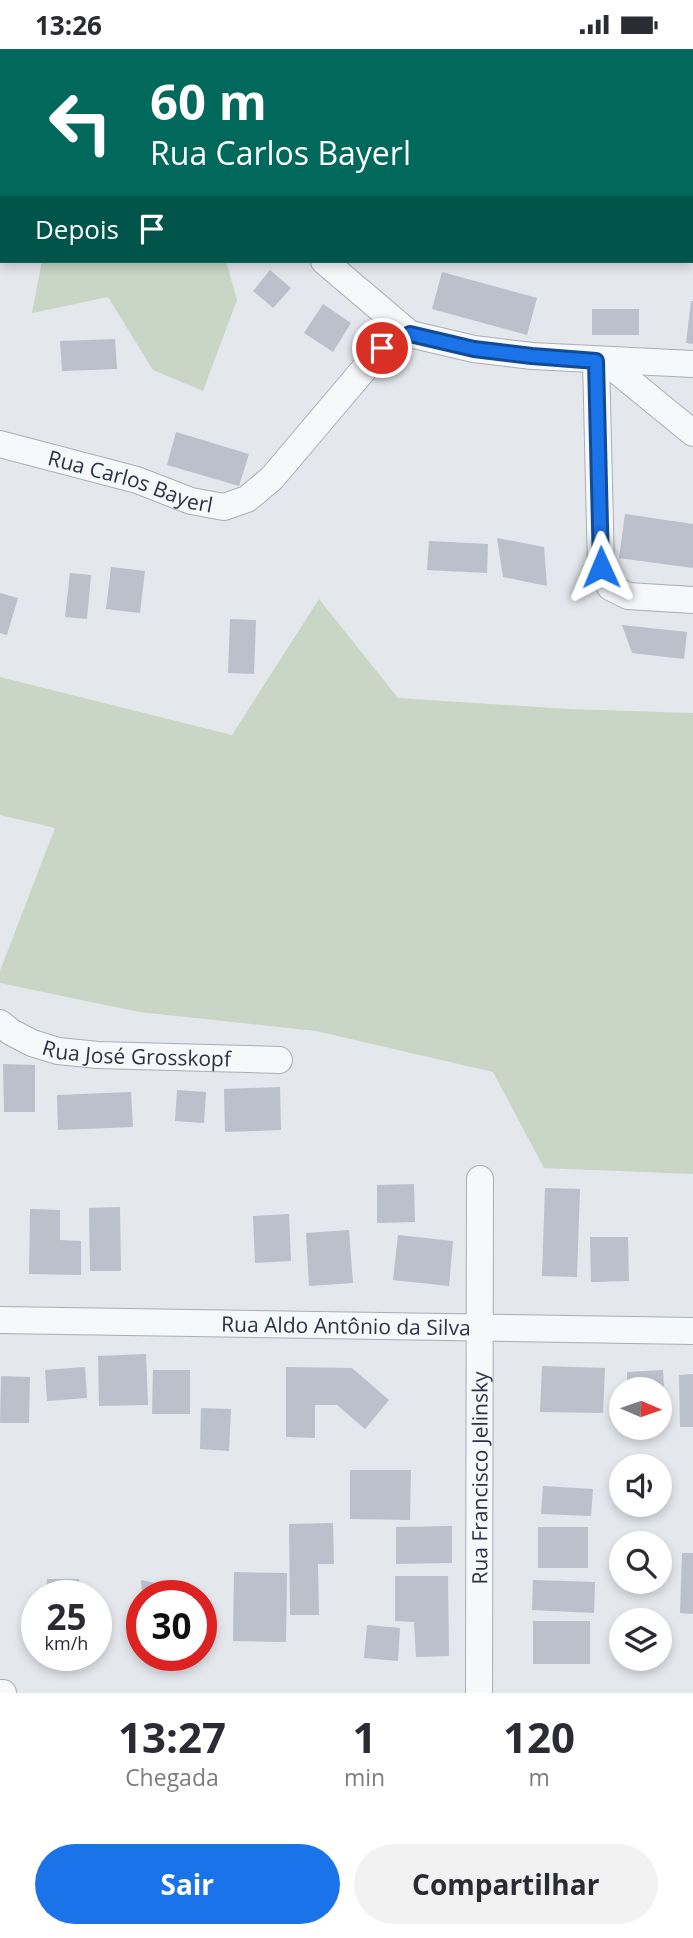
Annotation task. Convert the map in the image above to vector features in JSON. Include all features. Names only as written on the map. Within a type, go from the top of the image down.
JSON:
[{"type":"street","points":[[326,263],[410,334],[474,349],[532,356],[693,364]]},
{"type":"street","name":"Rua Carlos Bayerl","points":[[0,444],[137,480],[191,501],[224,507],[247,499],[271,478],[382,348],[410,334]]},
{"type":"street","points":[[601,361],[693,433]]},
{"type":"street","points":[[601,361],[601,567],[610,587],[628,596],[693,600]]},
{"type":"street","name":"Rua José Grosskopf","points":[[0,1023],[32,1043],[58,1051],[98,1055],[279,1060]]},
{"type":"street","name":"Rua Francisco Jelinsky","points":[[479,1693],[480,1179]]},
{"type":"street","name":"Rua Aldo Antônio da Silva","points":[[0,1320],[693,1331]]},
{"type":"green space","points":[[42,263],[227,263],[237,300],[203,391],[153,370],[108,297],[32,313]]},
{"type":"green space","points":[[319,599],[398,698],[569,709],[693,713],[693,1174],[544,1168],[493,1072],[316,1031],[139,1012],[0,983],[0,971],[55,828],[0,815],[0,677],[232,735]]},
{"type":"building","points":[[270,270],[291,288],[273,308],[253,291]]},
{"type":"building","points":[[442,272],[537,298],[527,335],[432,309]]},
{"type":"building","points":[[693,301],[693,344],[686,343]]},
{"type":"building","points":[[323,304],[351,323],[333,352],[304,333]]},
{"type":"building","points":[[592,309],[639,309],[639,335],[592,335]]},
{"type":"building","points":[[115,339],[117,369],[62,371],[60,341]]},
{"type":"building","points":[[176,432],[249,454],[239,486],[167,465]]},
{"type":"building","points":[[625,514],[693,524],[693,568],[619,558]]},
{"type":"building","points":[[497,538],[544,547],[547,586],[503,577]]},
{"type":"building","points":[[429,541],[488,544],[487,573],[427,570]]},
{"type":"building","points":[[111,567],[145,571],[140,613],[106,609]]},
{"type":"building","points":[[70,573],[91,575],[87,619],[65,617]]},
{"type":"building","points":[[0,593],[18,598],[7,635],[0,633]]},
{"type":"building","points":[[230,619],[256,620],[254,674],[228,673]]},
{"type":"building","points":[[622,625],[687,632],[684,659],[632,653]]},
{"type":"building","points":[[3,1064],[35,1065],[35,1112],[4,1112]]},
{"type":"building","points":[[280,1087],[281,1130],[225,1132],[224,1089]]},
{"type":"building","points":[[177,1090],[206,1092],[204,1123],[175,1121]]},
{"type":"building","points":[[131,1092],[133,1127],[58,1130],[57,1095]]},
{"type":"building","points":[[414,1184],[415,1222],[377,1223],[377,1185]]},
{"type":"building","points":[[545,1188],[580,1189],[577,1277],[542,1276]]},
{"type":"building","points":[[120,1207],[121,1271],[90,1271],[89,1208]]},
{"type":"building","points":[[30,1209],[60,1210],[60,1240],[81,1241],[81,1275],[29,1274]]},
{"type":"building","points":[[289,1214],[291,1261],[255,1263],[253,1216]]},
{"type":"building","points":[[349,1230],[353,1283],[309,1286],[306,1233]]},
{"type":"building","points":[[398,1235],[453,1241],[449,1286],[393,1280]]},
{"type":"building","points":[[590,1237],[628,1237],[629,1281],[591,1282]]},
{"type":"building","points":[[146,1354],[148,1405],[99,1406],[98,1356]]},
{"type":"building","points":[[542,1366],[605,1368],[603,1413],[540,1412]]},
{"type":"building","points":[[85,1367],[87,1398],[47,1401],[45,1370]]},
{"type":"building","points":[[286,1367],[352,1368],[389,1400],[365,1429],[337,1405],[315,1405],[315,1438],[286,1437]]},
{"type":"building","points":[[153,1370],[190,1370],[190,1414],[152,1414]]},
{"type":"building","points":[[663,1370],[663,1377],[627,1377],[627,1372]]},
{"type":"building","points":[[693,1374],[693,1427],[680,1427],[679,1375]]},
{"type":"building","points":[[1,1376],[30,1377],[29,1423],[0,1423]]},
{"type":"building","points":[[201,1408],[231,1409],[229,1451],[200,1449]]},
{"type":"building","points":[[350,1470],[411,1470],[410,1520],[350,1519]]},
{"type":"building","points":[[543,1486],[593,1489],[591,1516],[541,1514]]},
{"type":"building","points":[[333,1523],[334,1564],[318,1564],[319,1615],[290,1615],[289,1524]]},
{"type":"building","points":[[452,1526],[452,1563],[396,1564],[396,1527]]},
{"type":"building","points":[[538,1527],[588,1527],[588,1568],[538,1568]]},
{"type":"building","points":[[682,1553],[693,1553],[693,1614],[680,1613]]},
{"type":"building","points":[[234,1572],[287,1573],[286,1642],[233,1641]]},
{"type":"building","points":[[395,1576],[448,1576],[449,1656],[416,1657],[414,1622],[395,1621]]},
{"type":"building","points":[[47,1579],[79,1579],[79,1580]]},
{"type":"building","points":[[533,1580],[595,1582],[594,1613],[532,1610]]},
{"type":"building","points":[[533,1621],[590,1621],[590,1664],[533,1664]]},
{"type":"building","points":[[367,1625],[400,1628],[398,1661],[364,1658]]},
{"type":"route","points":[[382,348],[410,334],[474,349],[596,361],[601,567]]}]
